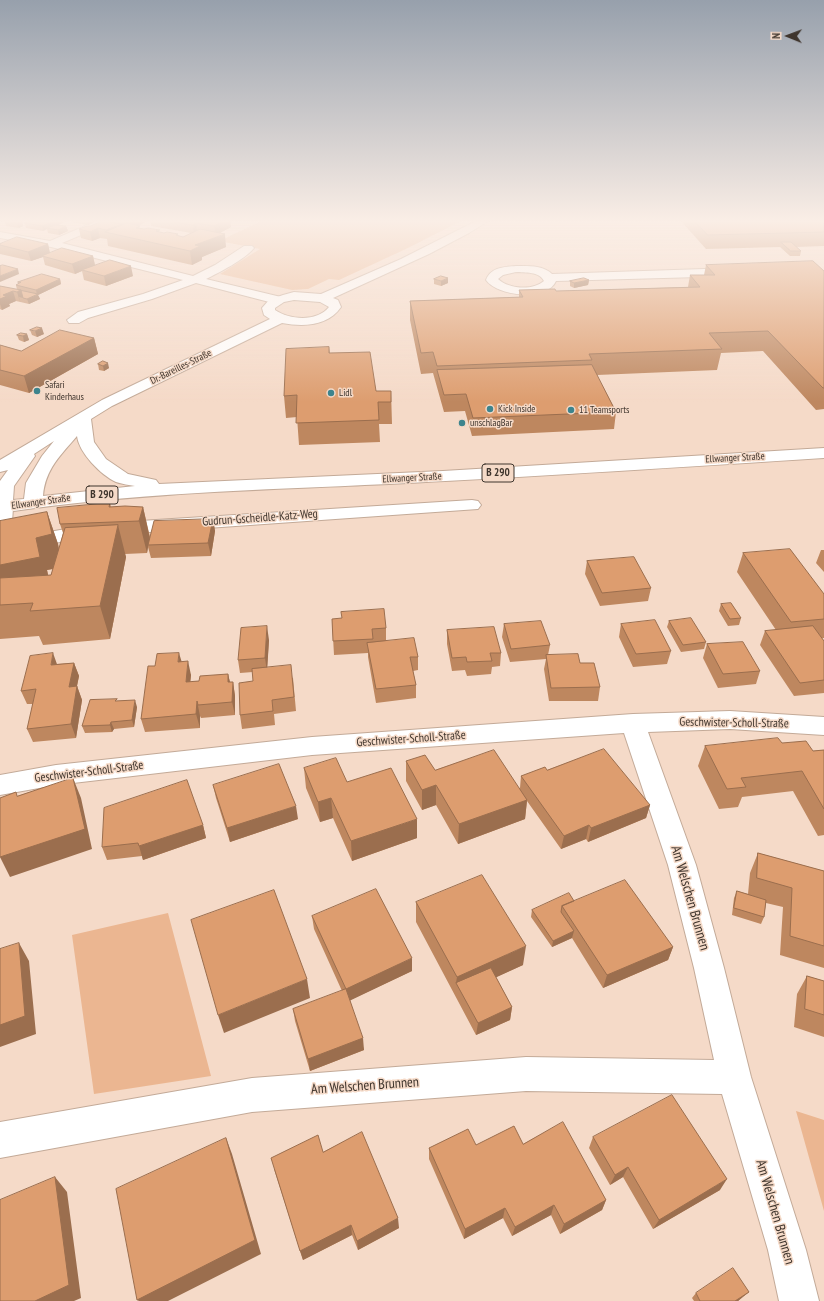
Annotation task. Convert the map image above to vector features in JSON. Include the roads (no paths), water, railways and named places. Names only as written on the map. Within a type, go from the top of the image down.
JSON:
[{"type":"street","points":[[74,320],[83,315],[192,281]]},
{"type":"street","points":[[197,281],[277,300]]},
{"type":"street","points":[[322,298],[361,281]]},
{"type":"street","points":[[304,295],[322,298],[334,304],[335,307],[329,315],[312,320],[295,321],[280,319],[268,312],[268,308],[271,304],[277,300],[304,295]]},
{"type":"street","name":"Dr.-Bareilles-Straße","points":[[0,468],[107,403],[280,319]]},
{"type":"street","points":[[83,418],[86,442],[100,462],[122,478],[172,489]]},
{"type":"street","name":"Dr.-Bareilles-Straße","points":[[33,503],[35,483],[50,456],[83,418]]},
{"type":"street","name":"Dr.-Bareilles-Straße","points":[[2,508],[5,486],[22,460],[46,440]]},
{"type":"street","name":"Ellwanger Straße","points":[[2,508],[83,496],[172,489],[424,477],[824,453]]},
{"type":"street","name":"Gudrun-Gscheidle-Katz-Weg","points":[[2,508],[1,547],[93,530],[472,505]]},
{"type":"street","name":"Geschwister-Scholl-Straße","points":[[0,785],[56,775],[312,746],[633,723],[730,720],[824,726]]},
{"type":"street","name":"Am Welschen Brunnen","points":[[633,723],[682,865],[709,968],[734,1077],[787,1250],[799,1301]]},
{"type":"street","name":"Am Welschen Brunnen","points":[[0,1140],[252,1095],[526,1074],[734,1077]]},
{"type":"place","name":"Safari Kinderhaus","points":[[37,391]]},
{"type":"place","name":"Lidl","points":[[331,393]]},
{"type":"place","name":"Kick Inside","points":[[490,409]]},
{"type":"place","name":"11 Teamsports","points":[[571,410]]},
{"type":"place","name":"unschlagBar","points":[[462,423]]}]
